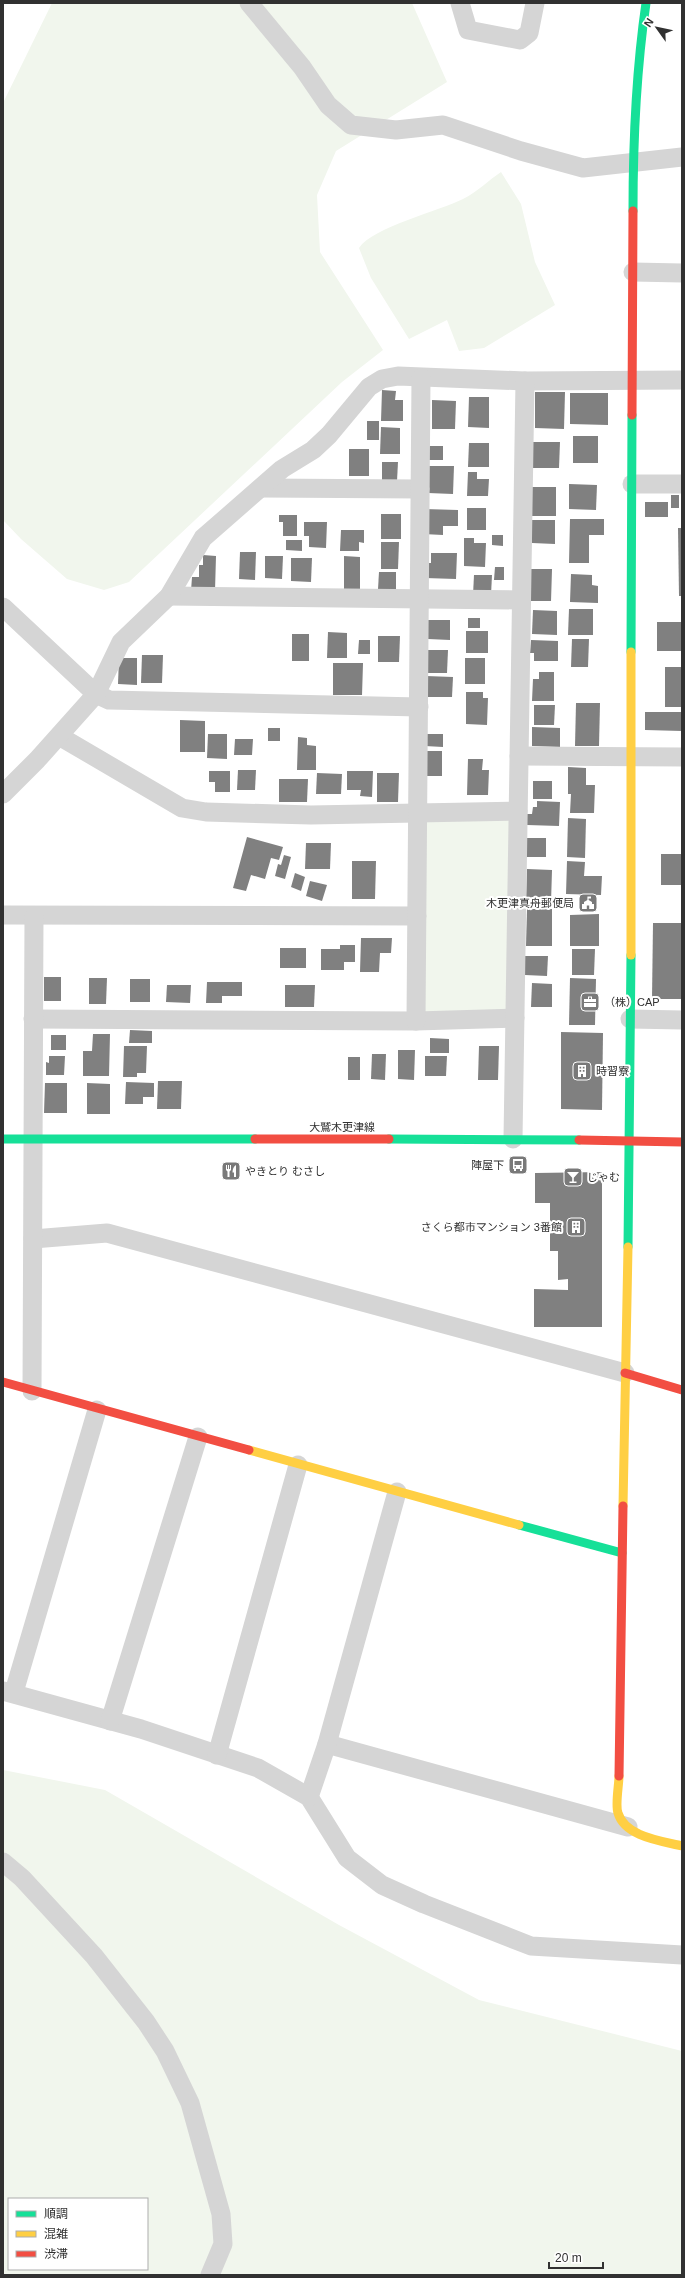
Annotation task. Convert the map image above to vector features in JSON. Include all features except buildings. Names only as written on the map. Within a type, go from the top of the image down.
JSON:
[{"type":"street","points":[[249,3],[302,67],[328,105],[351,125],[396,130],[443,125],[521,151],[583,168],[682,156]]},
{"type":"street","points":[[460,3],[468,30],[520,40],[529,32],[535,3]]},
{"type":"street","points":[[628,1827],[618,1813],[630,1141],[633,162],[639,53],[646,3]]},
{"type":"street","points":[[633,272],[682,273]]},
{"type":"street","points":[[3,794],[59,736],[96,694],[121,642],[169,596],[203,538],[282,469],[313,450],[329,435],[370,386],[382,379],[398,376],[525,381],[682,380]]},
{"type":"street","points":[[416,1021],[421,378]]},
{"type":"street","points":[[513,1139],[525,381]]},
{"type":"street","points":[[632,484],[682,484]]},
{"type":"street","points":[[261,488],[420,489]]},
{"type":"street","points":[[169,596],[521,600]]},
{"type":"street","points":[[6,617],[96,694],[109,700],[419,707]]},
{"type":"street","points":[[59,736],[182,808],[221,813],[311,815],[518,811]]},
{"type":"street","points":[[519,756],[682,757]]},
{"type":"street","points":[[3,915],[34,917],[417,916]]},
{"type":"street","points":[[32,1391],[34,917]]},
{"type":"street","points":[[33,1020],[416,1021],[515,1018]]},
{"type":"street","points":[[630,1019],[682,1020]]},
{"type":"street","name":"大鷲木更津線","points":[[3,1139],[513,1139],[682,1142]]},
{"type":"street","points":[[33,1238],[107,1233],[625,1373],[682,1390]]},
{"type":"street","points":[[3,1382],[97,1410],[622,1553]]},
{"type":"street","points":[[97,1410],[9,1692],[110,1721],[258,1768],[309,1797],[347,1858],[382,1885],[424,1904],[531,1946],[682,1955]]},
{"type":"street","points":[[110,1721],[198,1437]]},
{"type":"street","points":[[217,1755],[298,1465]]},
{"type":"street","points":[[309,1797],[327,1744],[397,1492]]},
{"type":"street","points":[[327,1744],[628,1827],[644,1836],[682,1846]]},
{"type":"street","points":[[3,1862],[22,1878],[94,1956],[146,2022],[165,2051],[190,2103],[221,2214],[223,2244],[210,2275]]},
{"type":"shaded area","points":[[52,3],[412,3],[447,82],[336,151],[317,195],[320,252],[383,350],[342,382],[129,582],[104,590],[67,579],[21,539],[3,520],[3,103]]},
{"type":"shaded area","points":[[501,172],[521,204],[535,262],[555,305],[484,348],[459,351],[447,320],[409,339],[371,278],[359,248],[367,240],[392,226],[463,199]]},
{"type":"shaded area","points":[[514,816],[511,1014],[420,1017],[423,819]]},
{"type":"shaded area","points":[[3,1770],[105,1790],[339,1925],[479,2000],[682,2051],[682,2275],[3,2275]]},
{"type":"traffic: fast","points":[[633,211],[636,107],[646,3]]},
{"type":"traffic: fast","points":[[631,652],[632,415]]},
{"type":"traffic: fast","points":[[628,1247],[631,955]]},
{"type":"traffic: fast","points":[[3,1139],[255,1139]]},
{"type":"traffic: fast","points":[[389,1139],[579,1140]]},
{"type":"traffic: fast","points":[[519,1525],[622,1553]]},
{"type":"traffic: slow","points":[[631,652],[631,955]]},
{"type":"traffic: slow","points":[[623,1506],[628,1247]]},
{"type":"traffic: slow","points":[[249,1450],[519,1525]]},
{"type":"traffic: slow","points":[[619,1776],[617,1809],[622,1821],[628,1828],[645,1837],[682,1846]]},
{"type":"traffic: jam","points":[[632,415],[633,211]]},
{"type":"traffic: jam","points":[[255,1139],[389,1139]]},
{"type":"traffic: jam","points":[[579,1140],[682,1142]]},
{"type":"traffic: jam","points":[[625,1373],[682,1390]]},
{"type":"traffic: jam","points":[[3,1382],[249,1450]]},
{"type":"traffic: jam","points":[[619,1776],[623,1506]]},
{"type":"place","name":"木更津真舟郵便局","points":[[588,903]]},
{"type":"place","name":"（株）CAP","points":[[590,1002]]},
{"type":"place","name":"時習寮","points":[[582,1071]]},
{"type":"place","name":"陣屋下","points":[[518,1165]]},
{"type":"place","name":"やきとり むさし","points":[[231,1171]]},
{"type":"place","name":"じゃむ","points":[[573,1177]]},
{"type":"place","name":"さくら都市マンション 3番館","points":[[576,1227]]}]
